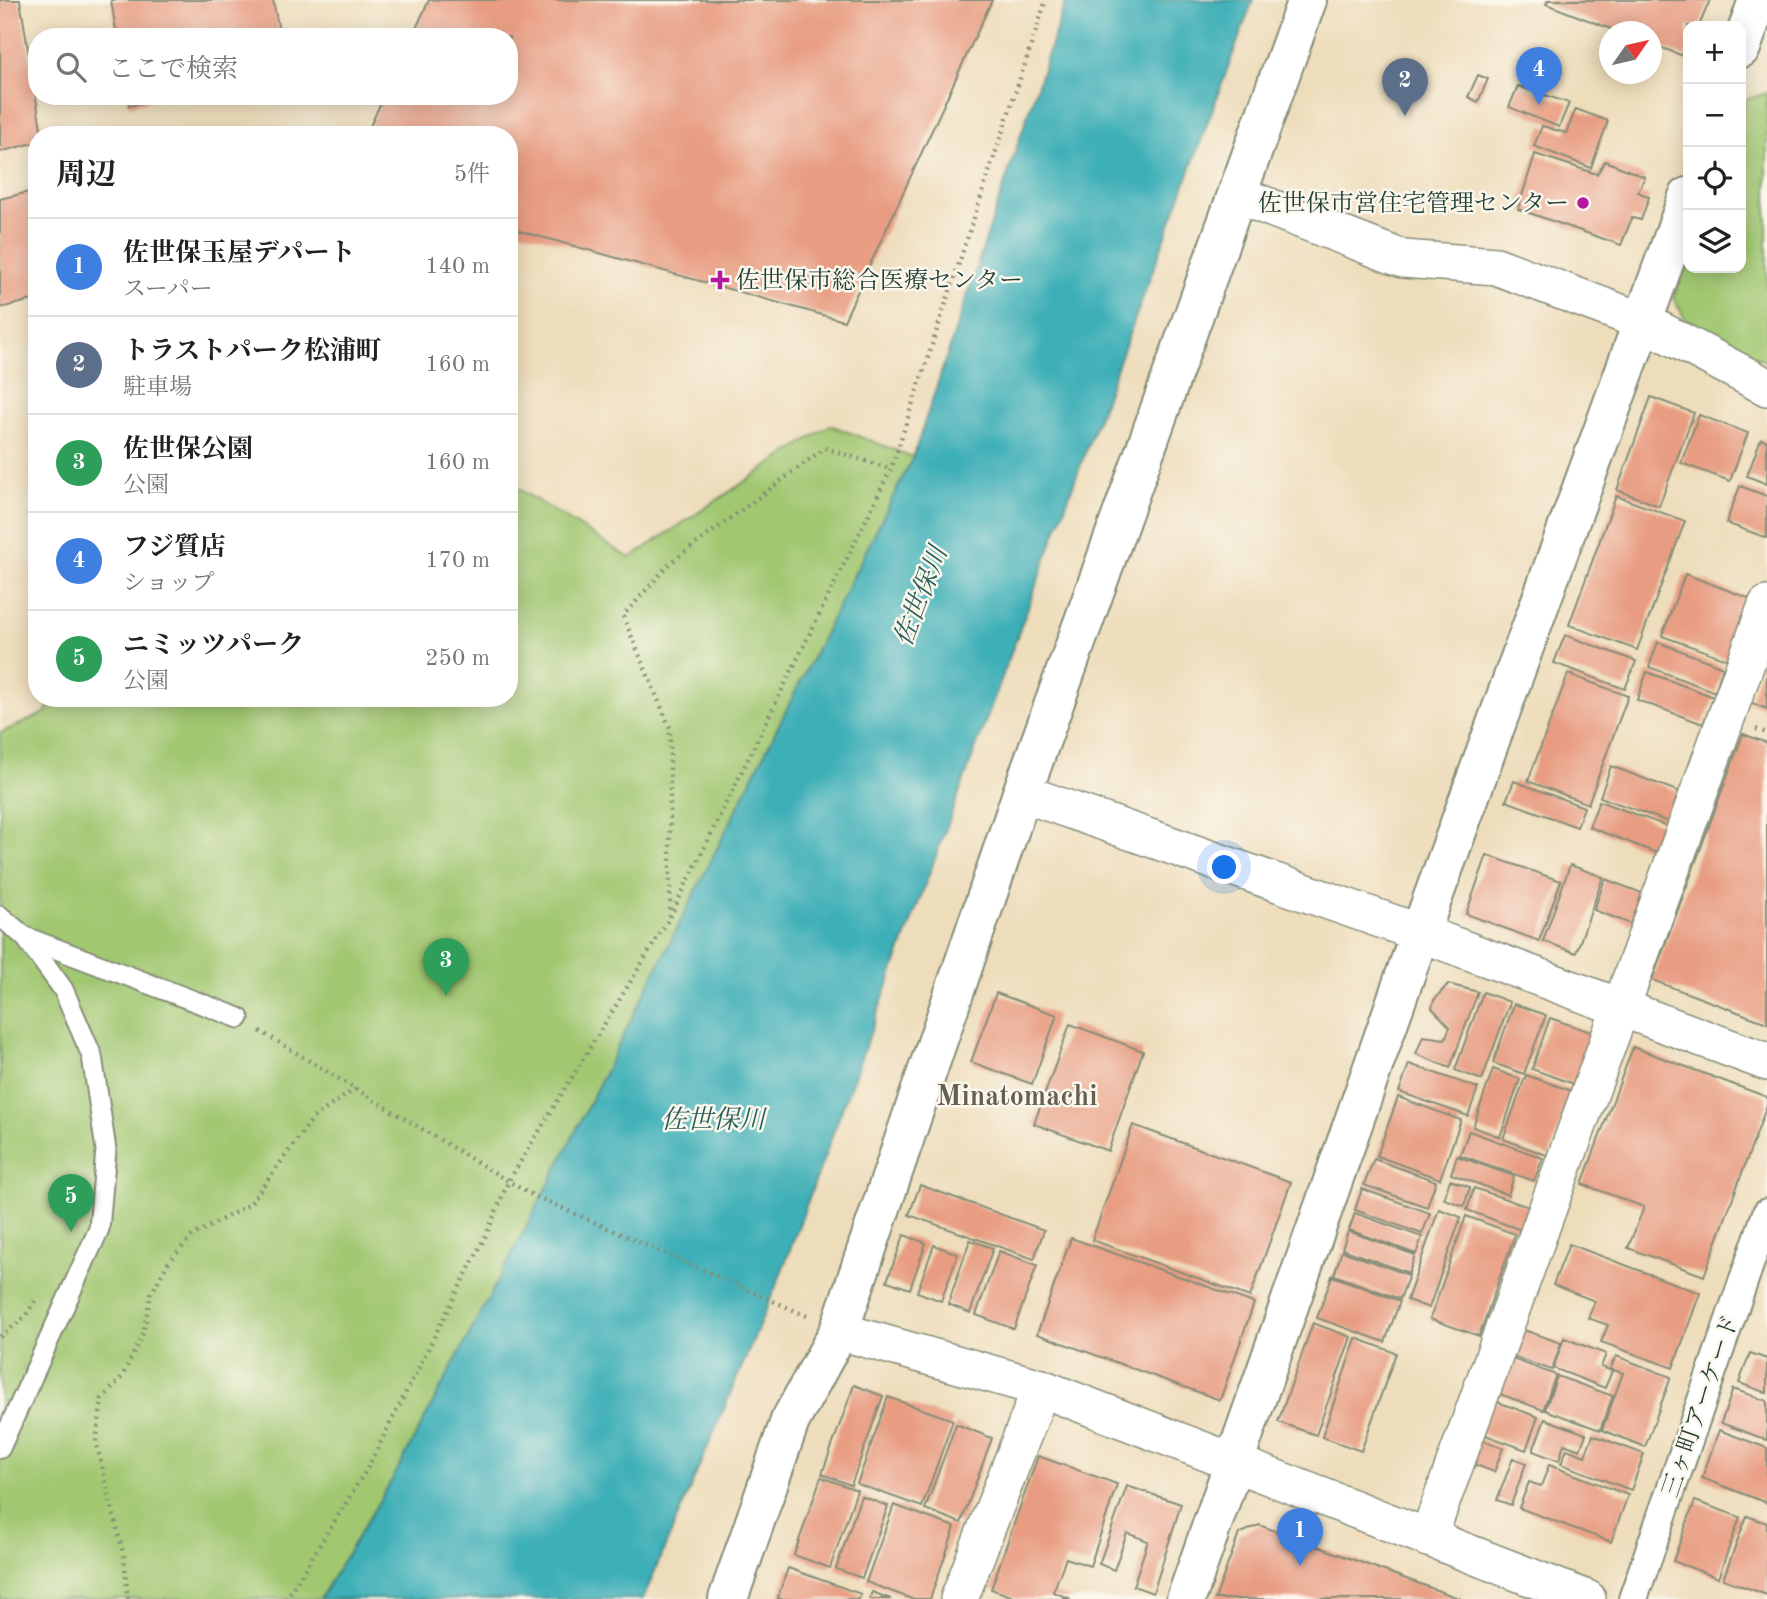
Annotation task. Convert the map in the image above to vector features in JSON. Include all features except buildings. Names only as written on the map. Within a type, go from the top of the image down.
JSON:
[{"type":"street","points":[[729,1599],[790,1421],[839,1331],[1022,793],[1307,0]]},
{"type":"street","points":[[1746,34],[1758,0]]},
{"type":"street","points":[[1238,195],[1403,259],[1496,266],[1644,322],[1767,387]]},
{"type":"street","points":[[1186,1599],[1420,933],[1683,210]]},
{"type":"street","points":[[1428,1538],[1767,605]]},
{"type":"street","points":[[1022,793],[1420,933],[1767,1062]]},
{"type":"street","name":"三ヶ町アーケード","points":[[1633,1599],[1767,1213]]},
{"type":"street","points":[[839,1331],[1041,1388],[1587,1599]]},
{"type":"street","points":[[959,1599],[1041,1388]]},
{"type":"lane","points":[[0,916],[25,937],[63,989],[92,1056],[106,1150],[99,1229],[0,1448]]},
{"type":"lane","points":[[25,937],[239,1018]]},
{"type":"path","points":[[286,1599],[367,1469],[487,1233],[508,1182],[670,917],[891,469],[1046,0]]},
{"type":"path","points":[[670,917],[670,729],[623,616],[670,563],[825,447],[891,469]]},
{"type":"path","points":[[239,1018],[528,1194],[779,1304]]},
{"type":"path","points":[[128,1599],[124,1557],[96,1442],[102,1399],[122,1377],[143,1333],[151,1294],[168,1263],[192,1236],[250,1204],[313,1118],[355,1088]]},
{"type":"path","points":[[0,1337],[24,1318],[38,1296]]},
{"type":"green space","points":[[1767,93],[1767,362],[1686,320],[1673,298],[1683,271],[1683,273],[1746,273],[1747,99]]},
{"type":"green space","points":[[830,425],[913,457],[551,1180],[395,1475],[320,1599],[0,1599],[0,733],[45,713],[49,707],[518,707],[518,489],[630,558]]},
{"type":"water","name":"佐世保川","points":[[1066,0],[1253,0],[779,1279],[643,1599],[320,1599],[395,1475],[551,1180],[913,457]]},
{"type":"place","name":"フジ質店","points":[[1539,105]]},
{"type":"place","name":"トラストパーク松浦町","points":[[1405,116]]},
{"type":"place","name":"佐世保市営住宅管理センター","points":[[1583,203]]},
{"type":"place","name":"佐世保市総合医療センター","points":[[720,280]]},
{"type":"place","name":"佐世保公園","points":[[446,996]]},
{"type":"place","name":"ニミッツパーク","points":[[71,1232]]},
{"type":"place","name":"佐世保玉屋デパート","points":[[1300,1566]]},
{"type":"district","name":"Minatomachi","points":[[1017,1095]]}]
